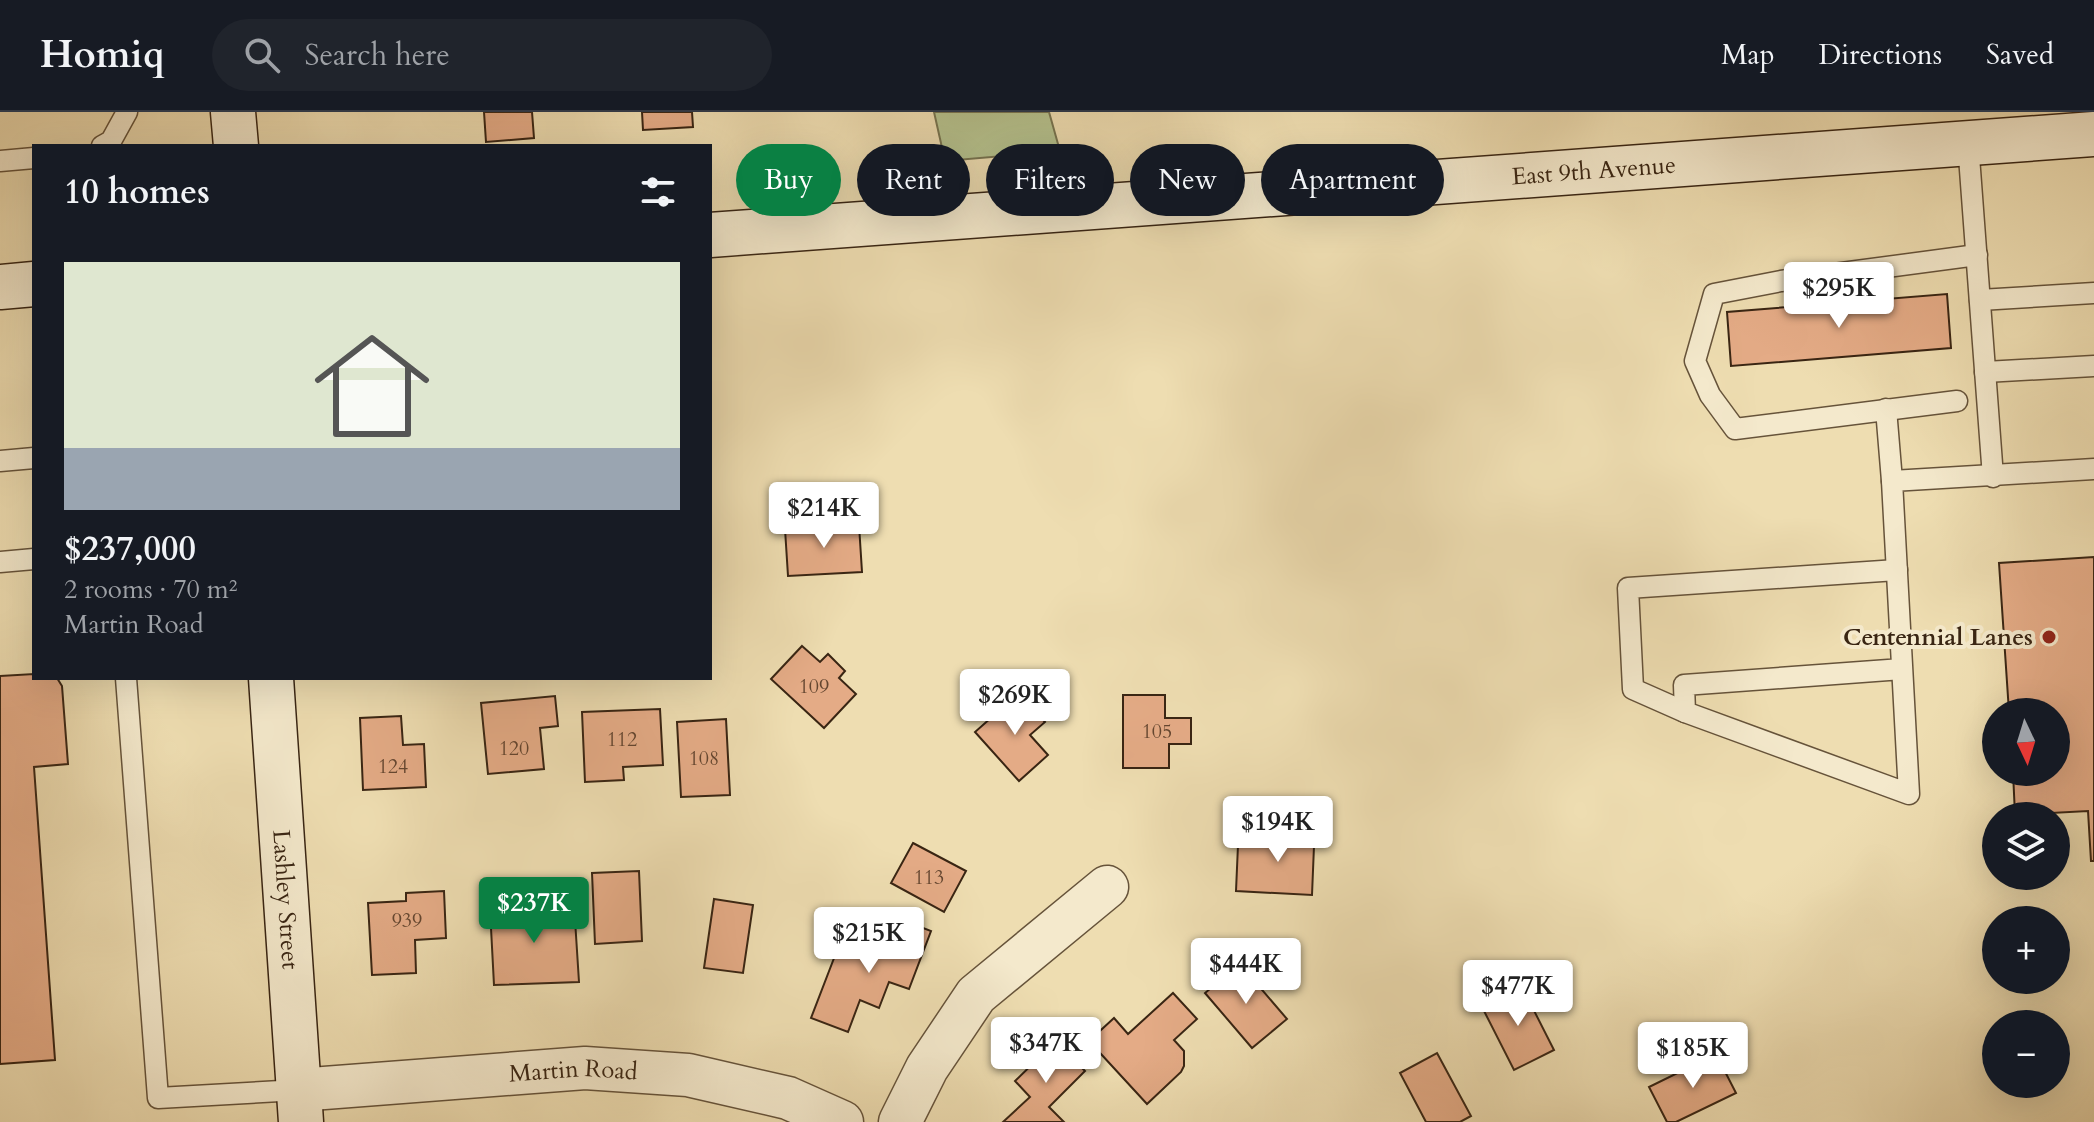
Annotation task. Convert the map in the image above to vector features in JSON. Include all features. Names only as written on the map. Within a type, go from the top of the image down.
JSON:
[{"type":"main road","points":[[233,112],[236,144]]},
{"type":"main road","name":"East 9th Avenue","points":[[712,235],[2094,134]]},
{"type":"main road","points":[[0,287],[32,284]]},
{"type":"main road","name":"Lashley Street","points":[[271,680],[300,1106]]},
{"type":"street","points":[[900,1122],[927,1068],[976,995],[1107,887]]},
{"type":"street","name":"Martin Road","points":[[300,1106],[585,1068],[688,1075],[788,1098],[842,1122]]},
{"type":"lane","points":[[106,144],[111,141],[127,112]]},
{"type":"lane","points":[[1968,143],[1993,477]]},
{"type":"lane","points":[[0,161],[32,158]]},
{"type":"lane","points":[[1957,401],[1735,429],[1710,395],[1695,361],[1714,294],[1781,281],[1977,255]]},
{"type":"lane","points":[[1980,300],[2094,293]]},
{"type":"lane","points":[[1985,372],[2094,366]]},
{"type":"lane","points":[[1886,409],[1892,481],[1897,570],[1902,669],[1909,794],[1685,712],[1633,689],[1628,588],[1897,570]]},
{"type":"lane","points":[[0,461],[32,458]]},
{"type":"lane","points":[[1892,481],[2094,469]]},
{"type":"lane","points":[[0,562],[32,559]]},
{"type":"lane","points":[[1685,712],[1684,685],[1902,669]]},
{"type":"lane","points":[[126,680],[158,1098],[300,1106]]},
{"type":"green space","points":[[934,112],[1049,112],[1058,144],[986,144],[986,157],[970,159],[970,144],[941,144]]},
{"type":"building","points":[[484,112],[532,112],[534,138],[486,142]]},
{"type":"building","points":[[642,112],[692,112],[693,127],[643,130]]},
{"type":"building","points":[[1947,294],[1951,348],[1731,366],[1727,312]]},
{"type":"building","points":[[859,525],[862,572],[788,576],[785,529]]},
{"type":"building","name":"Centennial Lanes","points":[[2094,557],[2094,861],[2091,861],[2088,811],[2070,812],[2070,802],[2014,802],[2014,786],[2070,786],[2070,698],[2008,698],[1999,563]]},
{"type":"building","points":[[802,646],[820,662],[828,654],[845,671],[839,678],[856,694],[824,728],[771,679]]},
{"type":"building","points":[[32,674],[32,680],[58,680],[62,686],[68,764],[34,767],[55,1060],[0,1064],[0,676]]},
{"type":"building","points":[[1019,693],[1045,722],[1030,735],[1048,755],[1019,781],[975,732]]},
{"type":"building","points":[[1123,695],[1165,695],[1165,718],[1191,718],[1191,744],[1169,744],[1169,768],[1123,768]]},
{"type":"building","points":[[555,696],[558,726],[540,728],[544,769],[488,774],[481,703]]},
{"type":"building","points":[[660,709],[663,765],[623,767],[624,780],[585,782],[582,712]]},
{"type":"building","points":[[401,716],[403,745],[424,744],[426,787],[363,790],[360,718]]},
{"type":"building","points":[[726,719],[730,795],[681,797],[677,722]]},
{"type":"building","points":[[1278,823],[1307,824],[1306,846],[1314,846],[1312,895],[1236,891],[1238,845],[1276,847]]},
{"type":"building","points":[[913,843],[966,871],[944,912],[891,883]]},
{"type":"building","points":[[639,871],[642,941],[595,944],[592,873]]},
{"type":"building","points":[[444,891],[446,938],[415,940],[416,973],[372,975],[368,903],[406,901],[406,893]]},
{"type":"building","points":[[714,899],[753,905],[743,973],[704,968]]},
{"type":"building","points":[[574,904],[579,982],[494,985],[490,909]]},
{"type":"building","points":[[900,919],[931,931],[909,989],[889,982],[879,1008],[860,1000],[848,1032],[811,1018],[841,940],[885,957]]},
{"type":"building","points":[[1240,964],[1287,1019],[1252,1048],[1205,993]]},
{"type":"building","points":[[1521,985],[1554,1050],[1514,1070],[1481,1005]]},
{"type":"building","points":[[1173,993],[1197,1019],[1174,1040],[1184,1051],[1181,1072],[1147,1104],[1089,1041],[1114,1018],[1128,1034]]},
{"type":"building","points":[[1056,1041],[1085,1071],[1049,1107],[1064,1122],[1003,1122],[1030,1097],[1015,1081]]},
{"type":"building","points":[[1437,1053],[1471,1116],[1460,1122],[1426,1122],[1400,1073]]},
{"type":"building","points":[[1716,1054],[1736,1093],[1676,1122],[1667,1122],[1649,1087]]},
{"type":"place","name":"Centennial Lanes","points":[[2049,637]]}]
